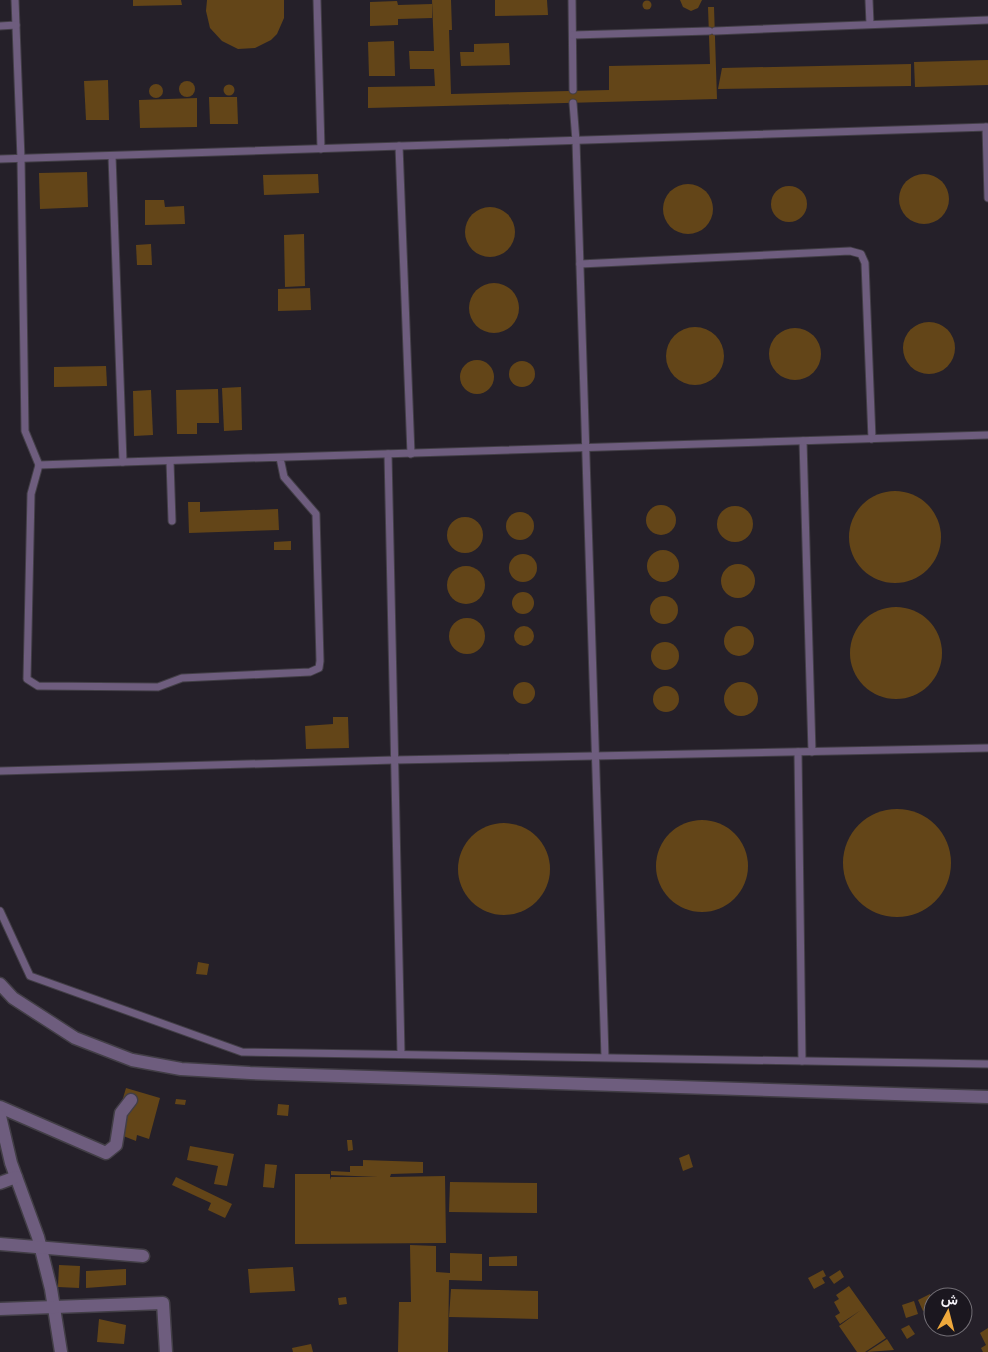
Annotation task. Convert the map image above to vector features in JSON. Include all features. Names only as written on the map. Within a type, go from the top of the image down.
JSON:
[{"type":"street","points":[[0,984],[13,998],[75,1038],[132,1060],[181,1069],[270,1074],[988,1097]]},
{"type":"street","points":[[0,1107],[106,1153],[116,1145],[121,1113],[131,1100]]},
{"type":"street","points":[[0,1116],[16,1177],[41,1248],[61,1352]]},
{"type":"street","points":[[0,1183],[16,1177]]},
{"type":"street","points":[[0,1244],[143,1256]]},
{"type":"street","points":[[0,1309],[163,1303],[166,1352]]},
{"type":"lane","points":[[14,0],[21,159],[25,431],[40,465],[31,494],[27,679],[38,686],[158,687],[182,678],[310,672],[319,668],[316,514],[284,478],[280,458]]},
{"type":"lane","points":[[317,0],[321,149]]},
{"type":"lane","points":[[572,0],[572,90]]},
{"type":"lane","points":[[869,0],[870,24]]},
{"type":"lane","points":[[573,35],[988,20]]},
{"type":"lane","points":[[0,26],[16,25]]},
{"type":"lane","points":[[573,103],[576,141],[605,1057]]},
{"type":"lane","points":[[0,159],[987,127],[988,198]]},
{"type":"lane","points":[[399,146],[410,454]]},
{"type":"lane","points":[[112,156],[123,462]]},
{"type":"lane","points":[[580,264],[850,251],[861,254],[864,263],[872,439]]},
{"type":"lane","points":[[40,465],[988,435]]},
{"type":"lane","points":[[803,441],[812,752]]},
{"type":"lane","points":[[388,454],[401,1054]]},
{"type":"lane","points":[[170,461],[172,522]]},
{"type":"lane","points":[[0,771],[394,760],[988,748]]},
{"type":"lane","points":[[798,752],[802,1061]]},
{"type":"lane","points":[[0,911],[30,976],[242,1052],[988,1064]]},
{"type":"building","points":[[133,0],[181,0],[182,5],[133,6]]},
{"type":"building","points":[[207,0],[284,0],[284,18],[277,34],[271,40],[255,48],[238,49],[222,41],[210,28],[206,11]]},
{"type":"building","points":[[432,0],[451,0],[452,30],[449,30],[451,94],[609,90],[609,66],[710,64],[708,7],[714,7],[717,99],[368,108],[368,87],[435,86],[434,69],[410,69],[409,51],[434,51]]},
{"type":"building","points":[[495,0],[547,0],[548,15],[495,16]]},
{"type":"building","points":[[647,0],[652,5],[647,10],[642,5]]},
{"type":"building","points":[[680,0],[702,0],[698,8],[691,11],[683,7]]},
{"type":"building","points":[[397,1],[398,5],[432,4],[432,18],[398,19],[398,25],[370,26],[370,2]]},
{"type":"building","points":[[394,41],[395,76],[369,76],[368,42]]},
{"type":"building","points":[[509,43],[510,65],[461,66],[460,52],[474,52],[474,44]]},
{"type":"building","points":[[988,60],[988,85],[915,87],[914,62]]},
{"type":"building","points":[[911,64],[911,86],[718,89],[722,68]]},
{"type":"building","points":[[108,80],[109,120],[86,120],[84,81]]},
{"type":"building","points":[[187,81],[195,89],[187,97],[179,89]]},
{"type":"building","points":[[156,84],[161,86],[163,91],[161,96],[156,98],[151,96],[149,91],[151,86]]},
{"type":"building","points":[[227,85],[231,85],[234,90],[233,94],[227,95],[224,92],[224,88]]},
{"type":"building","points":[[209,97],[237,97],[238,124],[210,124]]},
{"type":"building","points":[[197,98],[197,127],[140,128],[139,100]]},
{"type":"building","points":[[87,172],[88,207],[40,209],[39,173]]},
{"type":"building","points":[[318,174],[319,193],[264,195],[263,175]]},
{"type":"building","points":[[929,174],[942,181],[948,189],[948,209],[942,217],[934,223],[919,224],[906,217],[900,209],[899,194],[906,181],[914,175]]},
{"type":"building","points":[[688,184],[702,188],[709,195],[713,209],[709,223],[702,230],[688,234],[674,230],[667,223],[663,209],[667,195],[674,188]]},
{"type":"building","points":[[789,186],[796,187],[802,191],[806,197],[806,211],[802,217],[796,221],[789,222],[782,221],[776,217],[772,211],[771,204],[772,197],[776,191],[782,187]]},
{"type":"building","points":[[145,200],[164,200],[165,207],[184,206],[185,224],[145,225]]},
{"type":"building","points":[[485,207],[495,207],[508,214],[515,227],[515,237],[508,250],[495,257],[485,257],[476,253],[469,246],[465,237],[465,227],[469,218],[476,211]]},
{"type":"building","points":[[304,234],[305,286],[285,287],[284,235]]},
{"type":"building","points":[[151,244],[152,265],[137,265],[136,245]]},
{"type":"building","points":[[489,283],[499,283],[512,290],[519,303],[519,313],[512,326],[499,333],[489,333],[480,329],[473,322],[469,313],[469,303],[473,294],[480,287]]},
{"type":"building","points":[[310,288],[311,310],[278,311],[278,289]]},
{"type":"building","points":[[924,322],[934,322],[948,329],[955,343],[955,353],[948,367],[934,374],[924,374],[914,370],[907,363],[903,353],[903,343],[907,333],[914,326]]},
{"type":"building","points":[[695,327],[711,332],[719,340],[724,356],[719,372],[711,380],[695,385],[679,380],[671,372],[666,356],[671,340],[679,332]]},
{"type":"building","points":[[795,328],[805,330],[813,336],[819,344],[821,354],[819,364],[813,372],[805,378],[795,380],[785,378],[777,372],[771,364],[769,354],[771,344],[777,336],[785,330]]},
{"type":"building","points":[[477,360],[484,361],[489,365],[493,370],[493,384],[489,389],[484,393],[477,394],[470,393],[465,389],[461,384],[460,377],[461,370],[465,365],[470,361]]},
{"type":"building","points":[[522,361],[531,365],[535,374],[531,383],[522,387],[513,383],[509,374],[513,365]]},
{"type":"building","points":[[106,366],[107,386],[54,387],[54,367]]},
{"type":"building","points":[[241,387],[242,430],[224,431],[222,388]]},
{"type":"building","points":[[218,389],[219,423],[197,423],[197,434],[177,434],[176,390]]},
{"type":"building","points":[[151,390],[153,435],[134,436],[133,391]]},
{"type":"building","points":[[895,491],[913,494],[928,504],[938,519],[941,537],[938,555],[928,570],[913,580],[895,583],[877,580],[862,570],[852,555],[849,537],[852,519],[862,504],[877,494]]},
{"type":"building","points":[[188,502],[200,502],[200,512],[278,509],[279,530],[189,533]]},
{"type":"building","points":[[661,505],[667,506],[675,514],[675,526],[667,534],[661,535],[655,534],[647,526],[646,520],[647,514],[655,506]]},
{"type":"building","points":[[735,506],[747,512],[753,524],[747,536],[735,542],[723,536],[717,524],[723,512]]},
{"type":"building","points":[[520,512],[530,516],[534,526],[530,536],[520,540],[510,536],[506,526],[510,516]]},
{"type":"building","points":[[465,517],[472,518],[478,522],[482,528],[482,542],[478,548],[472,552],[465,553],[458,552],[452,548],[448,542],[447,535],[448,528],[452,522],[458,518]]},
{"type":"building","points":[[291,541],[291,550],[274,550],[274,542]]},
{"type":"building","points":[[663,550],[669,551],[674,555],[678,560],[678,572],[674,577],[669,581],[663,582],[657,581],[652,577],[648,572],[647,566],[648,560],[652,555],[657,551]]},
{"type":"building","points":[[523,554],[533,558],[537,568],[533,578],[523,582],[513,578],[509,568],[513,558]]},
{"type":"building","points":[[738,564],[745,565],[750,569],[754,574],[754,588],[750,593],[745,597],[738,598],[731,597],[726,593],[722,588],[721,581],[722,574],[726,569],[731,565]]},
{"type":"building","points":[[466,566],[479,572],[485,585],[479,598],[466,604],[453,598],[447,585],[453,572]]},
{"type":"building","points":[[523,592],[533,599],[534,603],[527,613],[523,614],[513,607],[512,603],[519,593]]},
{"type":"building","points":[[664,596],[674,600],[678,610],[674,620],[664,624],[654,620],[650,610],[654,600]]},
{"type":"building","points":[[896,607],[914,610],[929,620],[939,635],[942,653],[939,671],[929,686],[914,696],[896,699],[878,696],[863,686],[853,671],[850,653],[853,635],[863,620],[878,610]]},
{"type":"building","points":[[467,618],[479,624],[485,636],[479,648],[467,654],[455,648],[449,636],[455,624]]},
{"type":"building","points":[[524,626],[531,629],[534,636],[531,643],[524,646],[517,643],[514,636],[517,629]]},
{"type":"building","points":[[739,626],[750,630],[754,641],[750,652],[739,656],[728,652],[724,641],[728,630]]},
{"type":"building","points":[[665,642],[675,646],[679,656],[675,666],[665,670],[655,666],[651,656],[655,646]]},
{"type":"building","points":[[524,682],[534,689],[535,693],[528,703],[524,704],[514,697],[513,693],[520,683]]},
{"type":"building","points":[[741,682],[748,683],[753,687],[757,692],[757,706],[753,711],[748,715],[741,716],[734,715],[729,711],[725,706],[724,699],[725,692],[729,687],[734,683]]},
{"type":"building","points":[[666,686],[675,690],[679,699],[675,708],[666,712],[657,708],[653,699],[657,690]]},
{"type":"building","points":[[333,717],[348,717],[349,748],[306,749],[305,726],[333,724]]},
{"type":"building","points":[[897,809],[918,813],[935,825],[947,842],[951,863],[947,884],[935,901],[918,913],[897,917],[876,913],[859,901],[847,884],[843,863],[847,842],[859,825],[876,813]]},
{"type":"building","points":[[702,820],[720,823],[735,833],[745,848],[748,866],[745,884],[735,899],[720,909],[702,912],[684,909],[669,899],[659,884],[656,866],[659,848],[669,833],[684,823]]},
{"type":"building","points":[[504,823],[522,826],[537,836],[547,851],[550,869],[547,887],[537,902],[522,912],[504,915],[486,912],[471,902],[461,887],[458,869],[461,851],[471,836],[486,826]]},
{"type":"building","points":[[198,962],[209,964],[207,975],[196,974]]},
{"type":"building","points":[[126,1088],[160,1098],[149,1139],[137,1135],[136,1141],[113,1132]]},
{"type":"building","points":[[176,1099],[186,1100],[185,1105],[175,1104]]},
{"type":"building","points":[[278,1104],[289,1105],[288,1116],[277,1115]]},
{"type":"building","points":[[347,1140],[352,1140],[353,1150],[348,1151]]},
{"type":"building","points":[[190,1146],[234,1154],[227,1186],[214,1184],[218,1166],[187,1160]]},
{"type":"building","points":[[689,1154],[693,1167],[683,1171],[679,1158]]},
{"type":"building","points":[[363,1160],[423,1162],[423,1173],[391,1174],[390,1177],[445,1176],[446,1243],[295,1244],[295,1174],[330,1174],[330,1180],[331,1177],[378,1177],[331,1175],[331,1171],[350,1172],[350,1166],[363,1166]]},
{"type":"building","points":[[265,1164],[277,1165],[274,1188],[263,1187]]},
{"type":"building","points":[[176,1177],[232,1204],[225,1218],[208,1210],[211,1203],[172,1185]]},
{"type":"building","points":[[450,1182],[537,1183],[537,1213],[449,1212]]},
{"type":"building","points":[[410,1245],[436,1246],[436,1272],[450,1273],[450,1253],[482,1254],[482,1281],[449,1280],[448,1352],[398,1352],[399,1302],[411,1302]]},
{"type":"building","points":[[517,1256],[517,1266],[489,1266],[489,1257]]},
{"type":"building","points":[[59,1265],[80,1266],[79,1288],[58,1287]]},
{"type":"building","points":[[293,1267],[295,1291],[250,1293],[248,1269]]},
{"type":"building","points":[[126,1269],[126,1285],[86,1288],[86,1271]]},
{"type":"building","points":[[823,1270],[826,1276],[822,1278],[825,1283],[814,1289],[808,1278]]},
{"type":"building","points":[[840,1270],[844,1277],[834,1284],[829,1277]]},
{"type":"building","points":[[849,1286],[886,1338],[865,1352],[857,1352],[839,1326],[861,1310],[840,1324],[835,1316],[840,1313],[834,1302],[839,1299],[836,1295]]},
{"type":"building","points":[[451,1289],[538,1291],[538,1319],[449,1317]]},
{"type":"building","points":[[346,1297],[347,1304],[339,1305],[338,1298]]},
{"type":"building","points":[[923,1298],[923,1311],[918,1300]]},
{"type":"building","points":[[914,1301],[918,1314],[906,1318],[902,1305]]},
{"type":"building","points":[[99,1319],[126,1325],[124,1344],[97,1342]]},
{"type":"building","points":[[909,1325],[915,1334],[907,1339],[901,1329]]},
{"type":"building","points":[[988,1328],[988,1352],[983,1352],[981,1348],[986,1345],[980,1333]]},
{"type":"building","points":[[887,1339],[894,1350],[867,1352]]},
{"type":"building","points":[[311,1344],[313,1352],[293,1352],[292,1348]]}]
